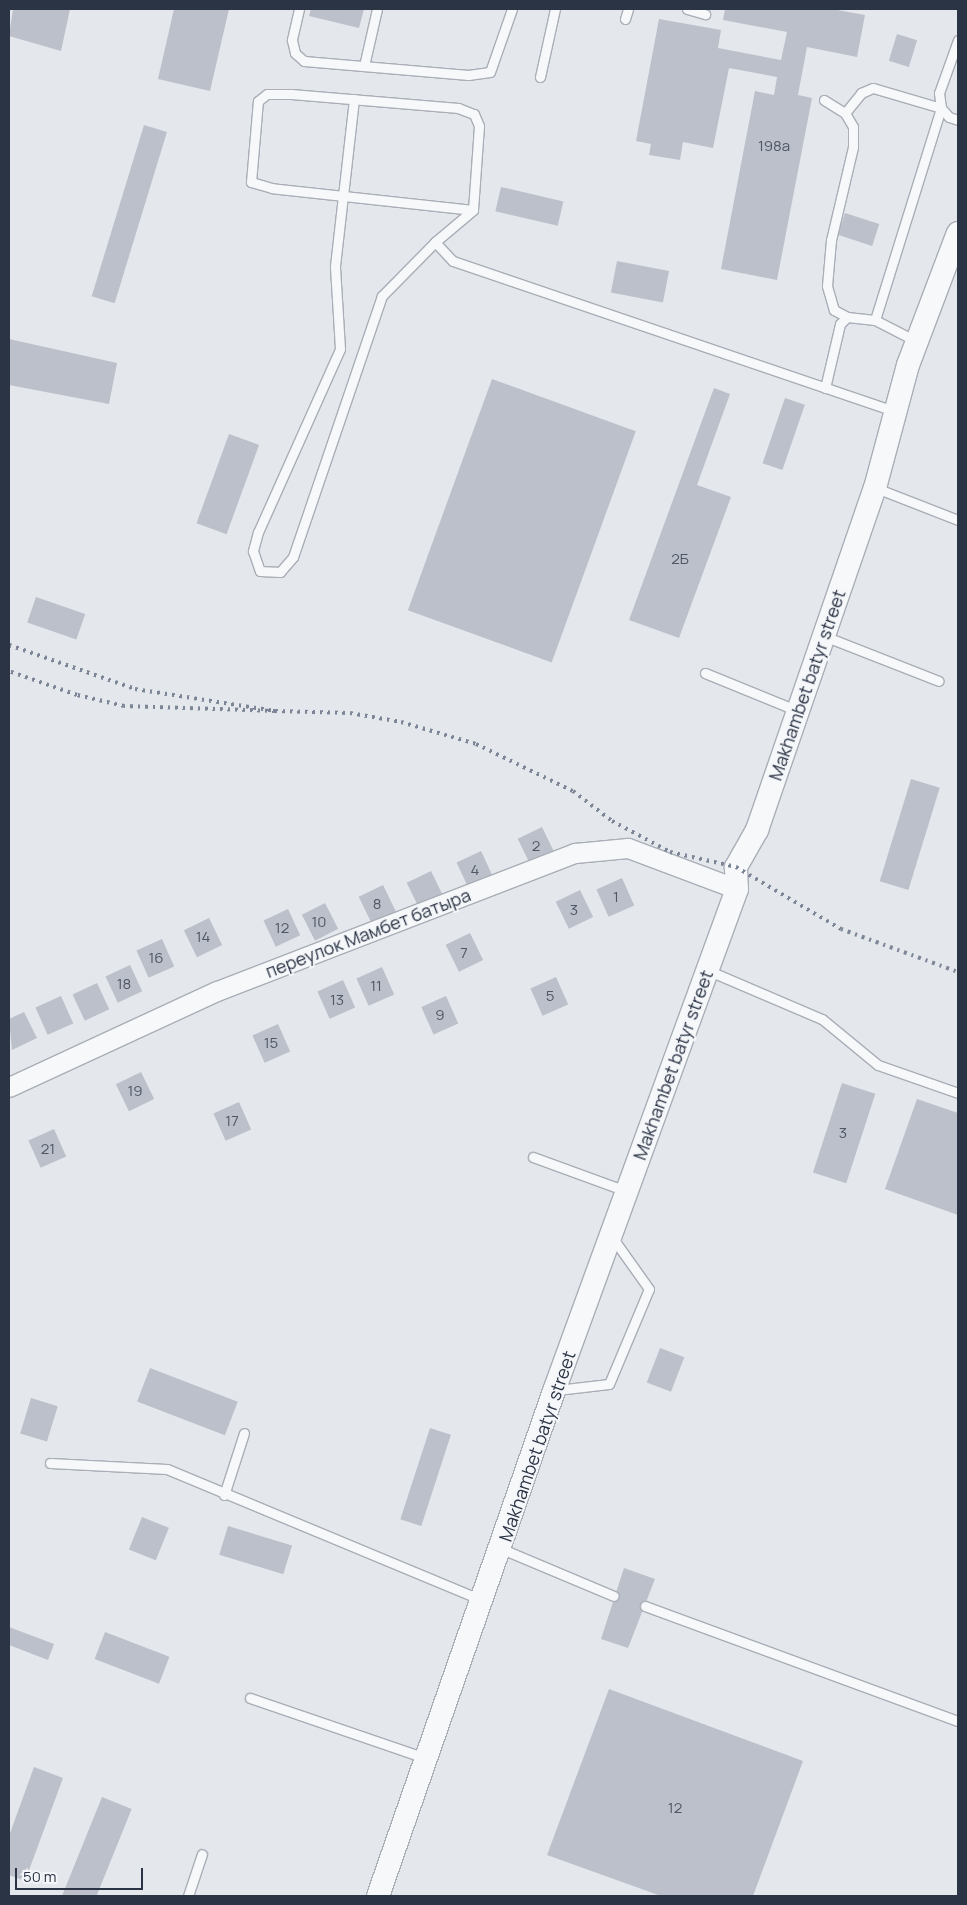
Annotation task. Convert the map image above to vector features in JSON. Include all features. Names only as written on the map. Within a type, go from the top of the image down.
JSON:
[{"type":"street","name":"Makhambet batyr street","points":[[378,1896],[502,1549],[554,1391],[737,889],[736,866],[757,830],[875,488],[893,411],[958,233]]},
{"type":"street","name":"переулок Мамбет батыра","points":[[9,1086],[217,991],[575,854],[628,848],[737,889]]},
{"type":"lane","points":[[299,9],[292,40],[299,57],[304,61],[468,75],[490,72],[512,9]]},
{"type":"lane","points":[[364,66],[377,9]]},
{"type":"lane","points":[[540,77],[555,9]]},
{"type":"lane","points":[[625,19],[628,9]]},
{"type":"lane","points":[[686,9],[705,14]]},
{"type":"lane","points":[[875,320],[941,108],[939,93],[958,40]]},
{"type":"lane","points":[[845,113],[860,93],[873,88],[941,108],[949,117],[958,120]]},
{"type":"lane","points":[[354,99],[345,196],[335,267],[340,349],[258,532],[253,551],[260,571],[280,572],[293,557],[382,296],[435,242],[473,210],[479,126],[474,114],[458,108],[354,99],[267,94],[258,101],[254,126],[251,182],[345,196],[473,210]]},
{"type":"lane","points":[[824,100],[845,113],[853,127],[853,148],[831,240],[827,286],[834,310],[847,317],[875,320],[919,342]]},
{"type":"lane","points":[[435,242],[453,261],[893,411]]},
{"type":"lane","points":[[825,388],[840,324],[847,317]]},
{"type":"lane","points":[[875,488],[958,520]]},
{"type":"lane","points":[[824,636],[939,681]]},
{"type":"lane","points":[[705,673],[798,711]]},
{"type":"lane","points":[[707,970],[822,1019],[878,1064],[958,1093]]},
{"type":"lane","points":[[533,1157],[627,1191]]},
{"type":"lane","points":[[554,1391],[609,1384],[648,1289],[611,1235]]},
{"type":"lane","points":[[224,1495],[244,1432]]},
{"type":"lane","points":[[50,1463],[167,1469],[224,1495],[483,1601]]},
{"type":"lane","points":[[502,1549],[614,1596]]},
{"type":"lane","points":[[645,1606],[958,1721]]},
{"type":"lane","points":[[250,1698],[427,1759]]},
{"type":"lane","points":[[188,1896],[202,1854]]},
{"type":"building","points":[[13,9],[70,9],[61,51],[9,36]]},
{"type":"building","points":[[174,9],[229,9],[210,91],[158,79]]},
{"type":"building","points":[[311,9],[364,9],[359,28],[309,16]]},
{"type":"building","points":[[725,9],[832,9],[865,15],[857,57],[807,47],[798,95],[812,98],[777,280],[721,269],[755,91],[774,95],[777,77],[729,68],[713,148],[683,142],[680,160],[649,155],[651,144],[636,141],[659,19],[721,30],[718,48],[781,60],[787,32],[723,20]]},
{"type":"building","points":[[897,34],[917,40],[909,67],[889,61]]},
{"type":"building","points":[[144,125],[167,132],[115,303],[92,296]]},
{"type":"building","points":[[501,187],[563,201],[558,226],[495,211]]},
{"type":"building","points":[[845,213],[879,224],[872,246],[838,235]]},
{"type":"building","points":[[617,261],[669,271],[663,303],[611,292]]},
{"type":"building","points":[[9,339],[117,363],[109,404],[9,385]]},
{"type":"building","points":[[492,379],[636,431],[552,662],[408,610]]},
{"type":"building","points":[[714,388],[730,394],[697,485],[731,497],[679,638],[629,620]]},
{"type":"building","points":[[785,398],[805,405],[782,470],[763,463]]},
{"type":"building","points":[[229,434],[259,445],[227,534],[197,523]]},
{"type":"building","points":[[36,597],[85,614],[76,639],[27,623]]},
{"type":"building","points":[[911,779],[940,788],[908,890],[880,881]]},
{"type":"building","points":[[542,827],[555,854],[531,866],[518,839]]},
{"type":"building","points":[[481,851],[493,877],[469,889],[457,862]]},
{"type":"building","points":[[431,871],[444,898],[420,910],[407,883]]},
{"type":"building","points":[[622,878],[634,905],[609,917],[596,889]]},
{"type":"building","points":[[383,885],[396,912],[372,924],[359,897]]},
{"type":"building","points":[[580,890],[593,917],[569,929],[556,902]]},
{"type":"building","points":[[325,903],[338,929],[315,941],[302,915]]},
{"type":"building","points":[[288,909],[300,935],[276,947],[264,920]]},
{"type":"building","points":[[209,918],[222,945],[197,957],[184,930]]},
{"type":"building","points":[[470,933],[483,960],[459,972],[446,945]]},
{"type":"building","points":[[162,939],[174,966],[149,978],[136,950]]},
{"type":"building","points":[[130,965],[142,991],[118,1003],[106,976]]},
{"type":"building","points":[[382,967],[394,994],[369,1006],[356,978]]},
{"type":"building","points":[[556,977],[568,1004],[543,1016],[530,988]]},
{"type":"building","points":[[343,980],[355,1007],[330,1019],[317,991]]},
{"type":"building","points":[[97,983],[109,1009],[85,1021],[73,994]]},
{"type":"building","points":[[61,996],[73,1023],[48,1035],[35,1007]]},
{"type":"building","points":[[446,996],[458,1023],[434,1034],[421,1007]]},
{"type":"building","points":[[24,1012],[37,1038],[12,1050],[9,1019]]},
{"type":"building","points":[[278,1024],[290,1051],[265,1063],[252,1035]]},
{"type":"building","points":[[141,1072],[154,1099],[129,1111],[116,1084]]},
{"type":"building","points":[[842,1083],[875,1094],[846,1183],[813,1172]]},
{"type":"building","points":[[917,1099],[958,1113],[958,1215],[885,1189]]},
{"type":"building","points":[[239,1102],[251,1129],[226,1141],[213,1113]]},
{"type":"building","points":[[54,1129],[66,1156],[41,1168],[28,1140]]},
{"type":"building","points":[[660,1348],[684,1357],[671,1392],[647,1383]]},
{"type":"building","points":[[150,1368],[238,1402],[225,1435],[137,1402]]},
{"type":"building","points":[[31,1398],[58,1406],[47,1442],[20,1433]]},
{"type":"building","points":[[430,1428],[451,1435],[421,1526],[400,1519]]},
{"type":"building","points":[[142,1517],[169,1528],[156,1560],[129,1549]]},
{"type":"building","points":[[228,1526],[292,1546],[283,1574],[219,1555]]},
{"type":"building","points":[[624,1568],[655,1579],[628,1648],[601,1639]]},
{"type":"building","points":[[9,1627],[54,1644],[48,1660],[9,1645]]},
{"type":"building","points":[[105,1632],[169,1657],[159,1684],[95,1659]]},
{"type":"building","points":[[609,1689],[803,1761],[753,1896],[661,1896],[547,1855]]},
{"type":"building","points":[[34,1767],[63,1778],[25,1881],[9,1875],[9,1836]]},
{"type":"building","points":[[102,1797],[132,1809],[97,1896],[62,1895]]},
{"type":"railway","points":[[9,645],[135,689],[275,711],[124,706],[77,695],[9,671]]},
{"type":"railway","points":[[275,711],[350,713],[401,722],[476,744],[573,791],[612,821],[670,852],[736,867],[841,929],[958,972]]}]
